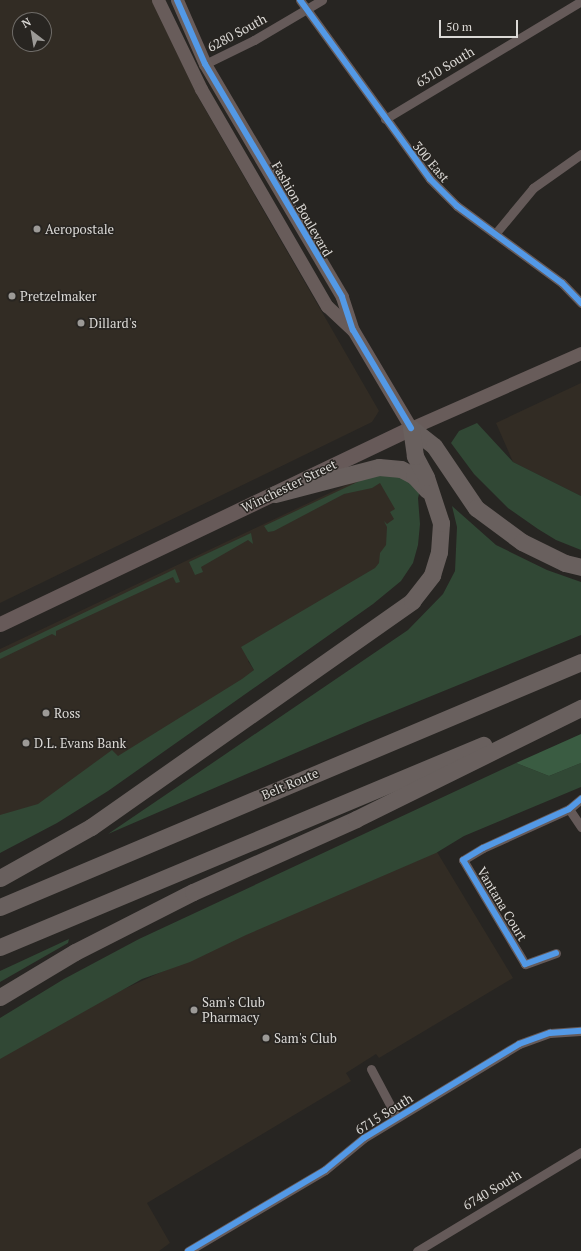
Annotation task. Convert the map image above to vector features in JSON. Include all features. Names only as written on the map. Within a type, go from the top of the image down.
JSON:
[{"type":"highway","points":[[0,878],[90,827],[412,601],[432,575],[440,552],[441,524],[426,477],[415,456],[411,428]]},
{"type":"highway","points":[[411,428],[434,446],[476,508],[522,542],[565,563],[581,567]]},
{"type":"highway","points":[[275,494],[388,466],[414,476],[433,499]]},
{"type":"highway","name":"Belt Route","points":[[0,907],[581,662]]},
{"type":"highway","points":[[0,947],[581,705]]},
{"type":"highway","points":[[0,996],[75,952],[193,892],[356,819],[581,708]]},
{"type":"main road","name":"Winchester Street","points":[[0,624],[411,428]]},
{"type":"street","name":"Fashion Boulevard","points":[[158,0],[201,89],[327,306],[354,330]]},
{"type":"street","name":"Fashion Boulevard","points":[[177,0],[206,64],[342,297],[354,330],[411,428]]},
{"type":"street","name":"300 East","points":[[300,0],[430,179],[458,206],[562,284],[581,303]]},
{"type":"street","name":"6280 South","points":[[206,64],[322,0]]},
{"type":"street","name":"6310 South","points":[[385,119],[581,1]]},
{"type":"street","points":[[495,234],[533,188],[581,154]]},
{"type":"street","name":"Winchester Street","points":[[411,428],[581,353]]},
{"type":"street","name":"Vantana Court","points":[[556,953],[525,964],[463,860],[483,848],[569,809],[581,799]]},
{"type":"street","points":[[569,809],[581,827]]},
{"type":"street","name":"6715 South","points":[[188,1251],[325,1170],[364,1138],[519,1044],[550,1033],[581,1031]]},
{"type":"street","points":[[371,1069],[397,1118]]},
{"type":"street","name":"6740 South","points":[[417,1251],[581,1152]]},
{"type":"shaded area","points":[[0,0],[152,0],[198,97],[379,411],[372,422],[0,603]]},
{"type":"shaded area","points":[[581,383],[581,496],[513,462],[496,423]]},
{"type":"shaded area","points":[[376,471],[402,504],[392,557],[248,661],[254,670],[245,680],[41,806],[0,823],[0,649]]},
{"type":"shaded area","points":[[437,852],[513,978],[379,1058],[376,1054],[346,1073],[351,1081],[147,1203],[170,1243],[159,1251],[0,1251],[0,1055],[100,1000],[249,932]]},
{"type":"green space","points":[[477,423],[513,462],[581,496],[581,550],[556,540],[508,508],[474,474],[451,443],[459,431]]},
{"type":"green space","points":[[395,473],[420,490],[418,498],[420,524],[418,545],[413,563],[401,581],[373,604],[108,791],[57,823],[0,853],[0,815],[38,804],[112,750],[118,756],[242,679],[254,670],[241,647],[375,568],[379,563],[380,553],[386,545],[387,527],[384,521],[387,524],[394,519],[390,512],[395,509],[380,483],[372,488],[344,494],[274,531],[268,532],[264,526],[368,477]]},
{"type":"green space","points":[[452,506],[496,545],[547,570],[581,582],[581,635],[365,723],[108,834],[408,630],[443,594],[455,571],[457,527]]},
{"type":"green space","points":[[251,533],[253,544],[248,540],[201,567],[203,572],[195,575],[189,562]]},
{"type":"green space","points":[[175,569],[180,582],[176,583],[173,577],[56,631],[56,636],[52,634],[0,659],[0,653]]},
{"type":"green space","points":[[581,734],[581,763],[549,776],[516,763]]},
{"type":"green space","points":[[516,763],[549,776],[581,763],[581,787],[464,836],[436,853],[246,935],[190,962],[142,979],[0,1059],[0,1018],[64,979],[139,939]]},
{"type":"green space","points":[[69,939],[68,943],[0,982],[0,971]]},
{"type":"cycle path","points":[[177,0],[205,64],[342,297],[353,330],[411,428]]},
{"type":"cycle path","points":[[300,0],[430,179],[457,206],[562,283],[581,303]]},
{"type":"cycle path","points":[[556,953],[525,964],[463,860],[483,848],[569,809],[581,799]]},
{"type":"cycle path","points":[[188,1251],[325,1170],[364,1138],[519,1044],[550,1033],[581,1031]]},
{"type":"place","name":"Aeropostale","points":[[37,229]]},
{"type":"place","name":"Pretzelmaker","points":[[12,296]]},
{"type":"place","name":"Dillard's","points":[[81,323]]},
{"type":"place","name":"Ross","points":[[46,713]]},
{"type":"place","name":"D.L. Evans Bank","points":[[26,743]]},
{"type":"place","name":"Sam's Club Pharmacy","points":[[194,1010]]},
{"type":"place","name":"Sam's Club","points":[[266,1038]]}]
